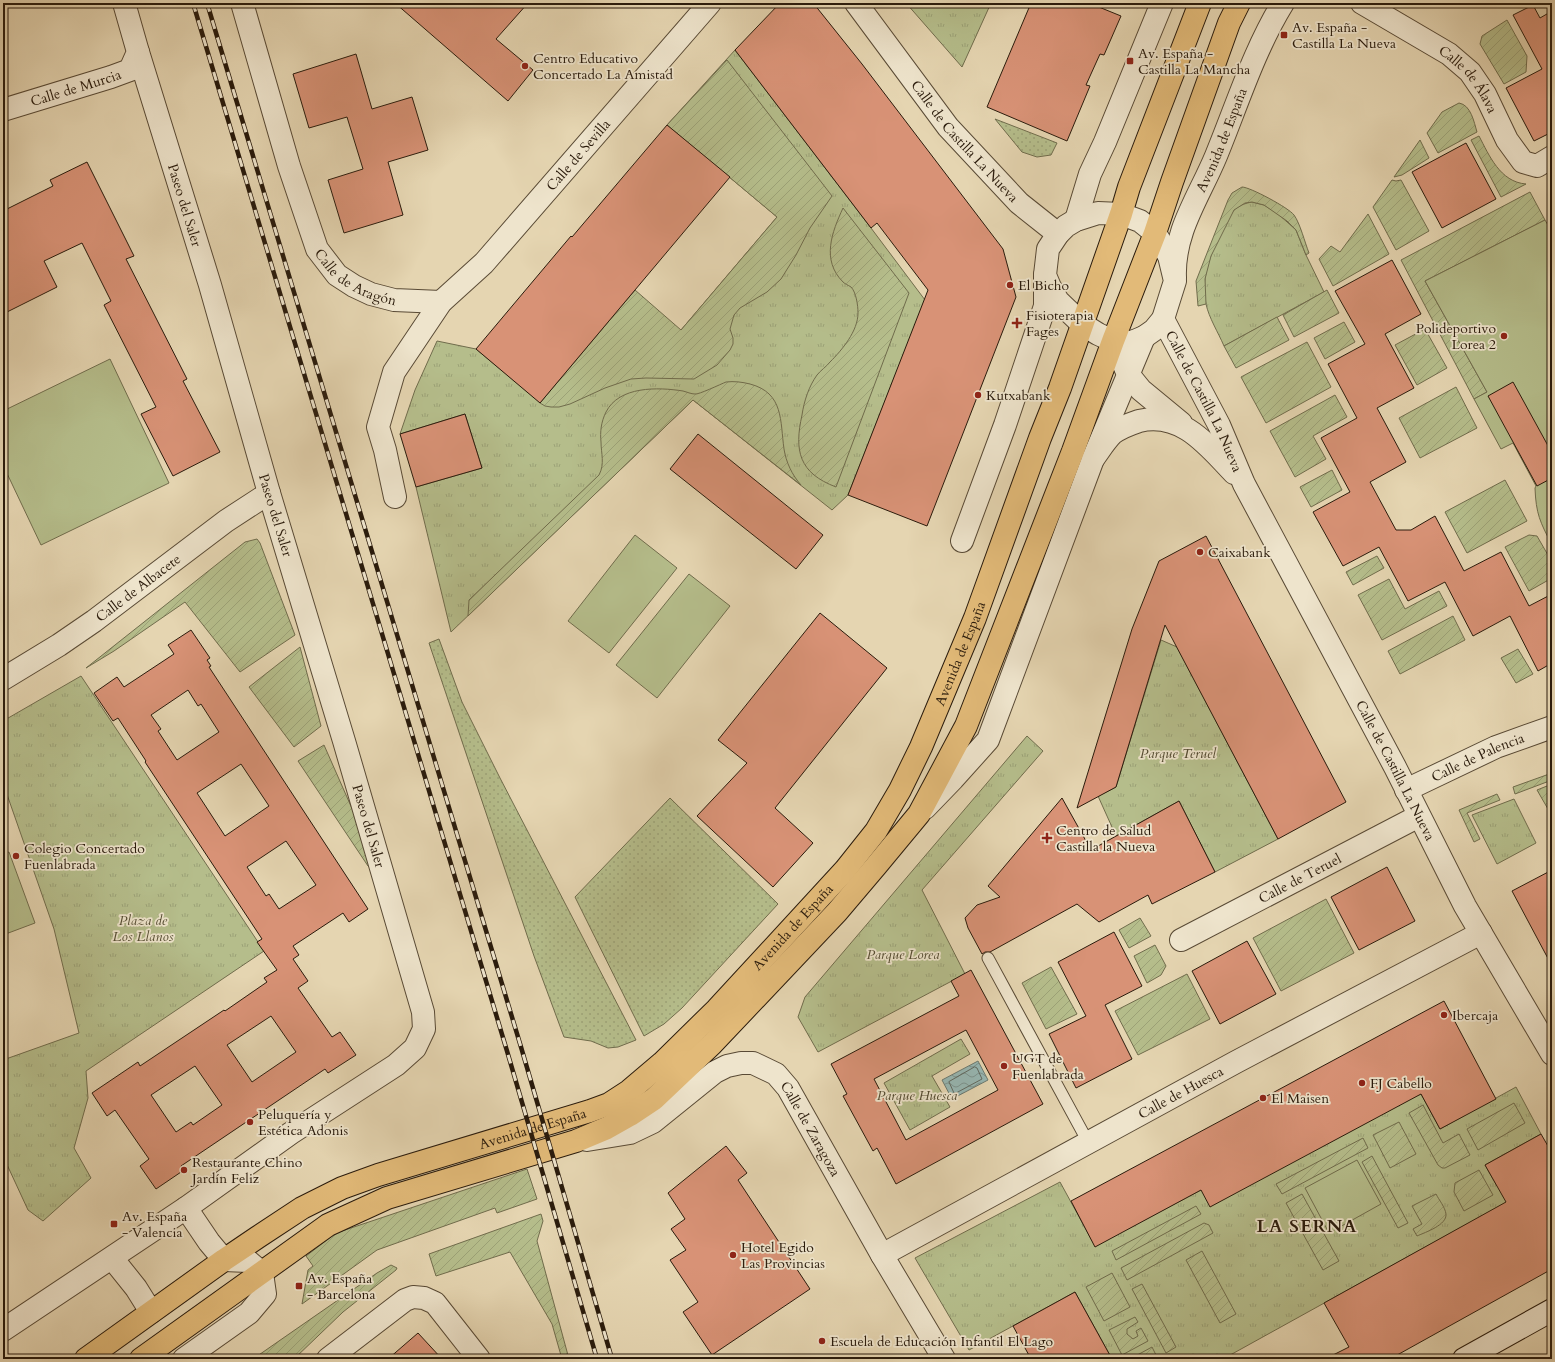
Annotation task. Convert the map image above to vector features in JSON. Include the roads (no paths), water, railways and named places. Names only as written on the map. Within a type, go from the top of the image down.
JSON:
[{"type":"main road","name":"Avenida de España","points":[[86,1359],[224,1260],[302,1208],[342,1188],[378,1175],[609,1104],[629,1091],[662,1063],[711,1015],[845,870],[876,831],[900,790],[921,747],[975,618],[1040,438],[1060,388],[1129,187],[1200,3]]},
{"type":"main road","name":"Avenida de España","points":[[141,1359],[328,1225],[387,1198],[576,1141],[607,1128],[630,1116],[654,1099],[676,1080],[712,1044],[837,912],[919,814],[966,726],[1073,451],[1113,341],[1155,233],[1229,23],[1239,3]]},
{"type":"street","name":"Paseo del Saler","points":[[124,3],[210,285],[269,492],[349,756],[423,1012],[424,1029],[415,1048],[396,1065],[291,1133],[186,1208]]},
{"type":"street","name":"Calle de Aragón","points":[[242,3],[289,166],[317,249],[337,275],[354,286],[371,294],[394,300],[441,302]]},
{"type":"street","name":"Calle de Sevilla","points":[[441,302],[484,263],[710,3]]},
{"type":"street","name":"Calle de Castilla La Nueva","points":[[856,3],[948,127],[1019,203],[1058,234]]},
{"type":"street","points":[[1076,220],[1090,174],[1108,135],[1162,3]]},
{"type":"street","name":"Avenida de España","points":[[1045,275],[1058,301],[1082,324],[1113,341],[1132,342],[1144,337],[1154,330],[1163,319],[1175,281],[1174,262],[1178,240],[1196,197],[1215,158],[1268,27],[1283,3]]},
{"type":"street","name":"Calle de Álava","points":[[1362,3],[1450,54],[1470,72],[1485,94],[1507,140],[1523,162],[1537,166],[1552,158]]},
{"type":"street","name":"Calle de Murcia","points":[[3,110],[130,70],[138,52]]},
{"type":"street","points":[[962,541],[1007,418],[1045,306],[1045,275],[1048,249],[1058,234],[1066,226],[1076,220],[1098,213],[1121,214],[1140,221],[1155,233],[1169,256],[1175,281]]},
{"type":"street","points":[[395,497],[385,450],[378,427],[394,372],[441,302]]},
{"type":"street","name":"Calle de Castilla La Nueva","points":[[1163,319],[1219,425],[1244,484],[1395,767],[1465,906],[1552,1054]]},
{"type":"street","name":"Avenida de España","points":[[919,814],[988,740],[1093,459],[1144,337]]},
{"type":"street","name":"Calle de Castilla La Nueva","points":[[1113,341],[1128,374],[1140,390],[1203,441],[1244,484]]},
{"type":"street","name":"Calle de Castilla La Nueva","points":[[1093,459],[1112,434],[1130,424],[1149,419],[1168,421],[1183,426]]},
{"type":"street","name":"Calle de Albacete","points":[[3,679],[59,645],[88,625],[226,521],[269,492]]},
{"type":"street","name":"Calle de Palencia","points":[[1406,790],[1496,747],[1552,727]]},
{"type":"street","name":"Calle de Teruel","points":[[1181,940],[1419,816]]},
{"type":"street","name":"Calle de Huesca","points":[[882,1255],[1236,1062],[1481,932]]},
{"type":"street","name":"Calle de Zaragoza","points":[[576,1141],[630,1133],[653,1122],[715,1072],[734,1064],[753,1063],[776,1074],[788,1088],[882,1255],[944,1359]]},
{"type":"street","points":[[3,1330],[186,1208],[209,1242],[224,1260],[248,1261],[262,1273],[265,1294],[250,1313],[184,1359]]},
{"type":"street","points":[[112,1258],[136,1288],[151,1312]]},
{"type":"street","points":[[328,1359],[405,1300],[413,1297],[424,1298],[435,1303],[479,1359]]},
{"type":"street","points":[[1464,1359],[1552,1310]]},
{"type":"lane","points":[[988,958],[1088,1142]]},
{"type":"water","points":[[978,1061],[988,1080],[952,1099],[942,1080]]},
{"type":"railway","points":[[193,3],[507,1051],[597,1359]]},
{"type":"railway","points":[[207,3],[521,1047],[612,1359]]},
{"type":"place","name":"Av. España - Castilla La Nueva","points":[[1284,35]]},
{"type":"place","name":"Av. España - Castilla La Mancha","points":[[1130,61]]},
{"type":"place","name":"Centro Educativo Concertado La Amistad","points":[[525,66]]},
{"type":"place","name":"El Bicho","points":[[1010,285]]},
{"type":"place","name":"Fisioterapia Fages","points":[[1017,323]]},
{"type":"place","name":"Polideportivo Lorea 2","points":[[1504,336]]},
{"type":"place","name":"Kutxabank","points":[[978,395]]},
{"type":"place","name":"Caixabank","points":[[1200,552]]},
{"type":"place","name":"Centro de Salud Castilla la Nueva","points":[[1047,838]]},
{"type":"place","name":"Colegio Concertado Fuenlabrada","points":[[16,856]]},
{"type":"place","name":"Ibercaja","points":[[1444,1015]]},
{"type":"place","name":"UGT de Fuenlabrada","points":[[1004,1066]]},
{"type":"place","name":"FJ Cabello","points":[[1362,1083]]},
{"type":"place","name":"El Maisen","points":[[1263,1098]]},
{"type":"place","name":"Peluquería y Estética Adonis","points":[[250,1122]]},
{"type":"place","name":"Restaurante Chino Jardín Feliz","points":[[184,1170]]},
{"type":"place","name":"Av. España - Valencia","points":[[114,1224]]},
{"type":"place","name":"Hotel Egido Las Provincias","points":[[733,1255]]},
{"type":"place","name":"Av. España - Barcelona","points":[[299,1286]]},
{"type":"place","name":"Escuela de Educación Infantil El Lago","points":[[822,1341]]},
{"type":"district","name":"LA SERNA","points":[[1307,1226]]},
{"type":"park label","name":"Parque Teruel","points":[[1178,753]]},
{"type":"park label","name":"Plaza de Los Llanos","points":[[143,928]]},
{"type":"park label","name":"Parque Lorea","points":[[903,954]]},
{"type":"park label","name":"Parque Huesca","points":[[917,1095]]}]
